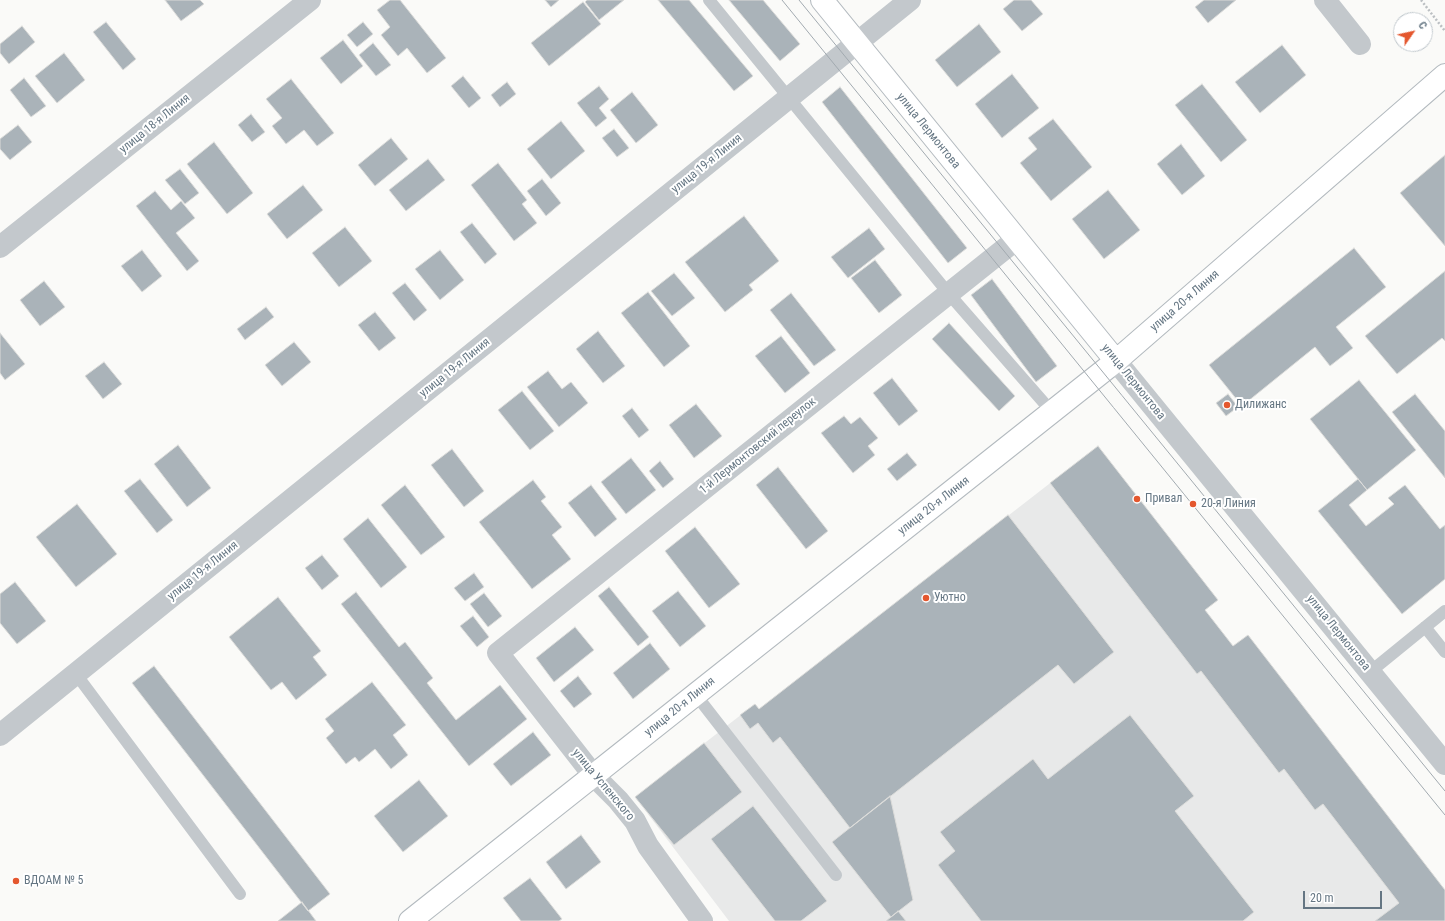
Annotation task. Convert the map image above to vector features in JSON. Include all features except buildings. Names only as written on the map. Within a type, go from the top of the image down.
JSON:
[{"type":"main road","name":"улица Лермонтова","points":[[822,0],[1116,361]]},
{"type":"main road","name":"улица 20-я Линия","points":[[410,921],[1116,361],[1445,75]]},
{"type":"street","name":"улица 18-я Линия","points":[[0,247],[310,0]]},
{"type":"street","name":"улица 19-я Линия","points":[[0,735],[910,0]]},
{"type":"street","points":[[1325,0],[1360,44]]},
{"type":"street","name":"1-й Лермонтовский переулок","points":[[498,653],[1017,239]]},
{"type":"street","name":"улица Лермонтова","points":[[1116,361],[1445,764]]},
{"type":"street","name":"улица Успенского","points":[[498,653],[594,776],[618,800],[635,821],[648,846],[702,921]]},
{"type":"lane","points":[[709,0],[790,97],[949,294],[1052,412]]},
{"type":"lane","points":[[1370,672],[1445,611]]},
{"type":"lane","points":[[1425,627],[1445,652]]},
{"type":"lane","points":[[76,674],[240,894]]},
{"type":"lane","points":[[696,695],[836,875]]},
{"type":"path","points":[[1421,0],[1445,31]]},
{"type":"shaded area","points":[[1098,446],[1218,600],[1205,610],[1233,646],[1248,635],[1445,890],[1445,921],[729,921],[635,797],[755,704],[759,709]]},
{"type":"tram line","points":[[782,0],[1445,815]]},
{"type":"tram line","points":[[799,0],[1445,791]]},
{"type":"place","name":"Дилижанс","points":[[1227,405]]},
{"type":"place","name":"Привал","points":[[1137,499]]},
{"type":"place","name":"20-я Линия","points":[[1193,504]]},
{"type":"place","name":"Уютно","points":[[926,598]]},
{"type":"place","name":"ВДОАМ № 5","points":[[16,881]]}]
